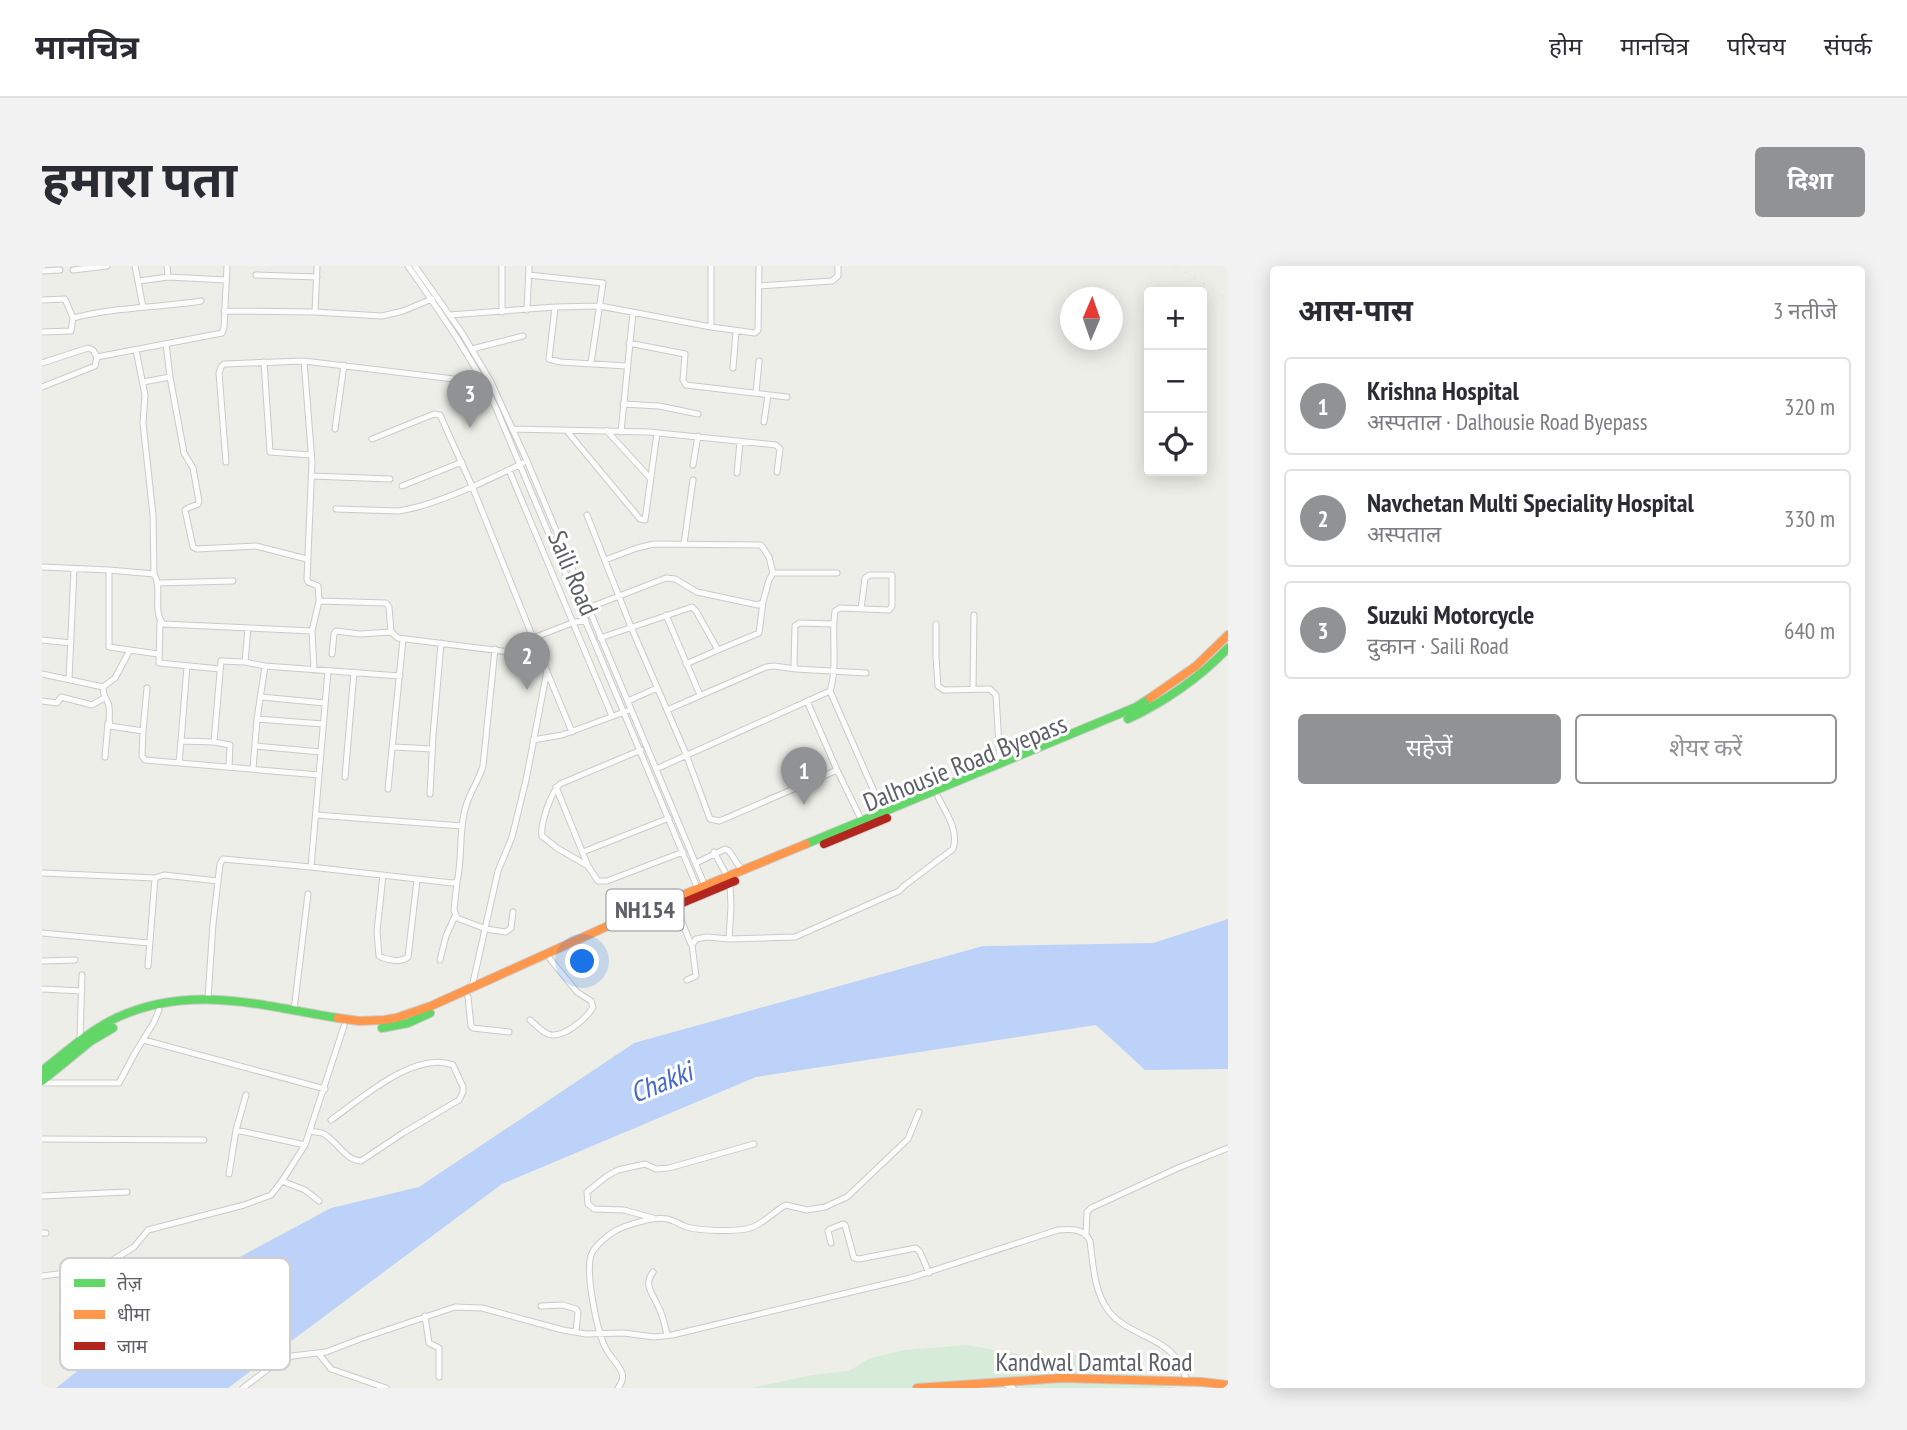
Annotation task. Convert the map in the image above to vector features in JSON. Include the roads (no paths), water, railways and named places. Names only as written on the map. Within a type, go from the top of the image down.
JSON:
[{"type":"main road","name":"NH154","points":[[728,879],[742,870],[1114,717],[1152,698],[1191,673],[1212,655],[1228,635]]},
{"type":"main road","name":"Dalhousie Road Byepass","points":[[42,1082],[103,1033],[159,1010],[181,1006],[221,1005],[368,1029],[408,1023],[675,905],[702,890],[938,797],[1148,709],[1190,684],[1228,648]]},
{"type":"main road","name":"NH154","points":[[42,1071],[80,1040],[108,1023],[141,1009],[181,1000],[208,998],[256,1003],[345,1020],[381,1021],[422,1010],[702,890]]},
{"type":"main road","name":"Kandwal Damtal Road","points":[[917,1388],[1062,1378],[1202,1382],[1222,1385]]},
{"type":"street","points":[[73,270],[107,266]]},
{"type":"street","points":[[135,266],[143,307]]},
{"type":"street","points":[[167,266],[167,277]]},
{"type":"street","points":[[97,357],[220,334],[224,328],[228,266]]},
{"type":"street","points":[[315,312],[317,266]]},
{"type":"street","points":[[408,266],[488,383],[668,818],[702,890]]},
{"type":"street","name":"Saili Road","points":[[415,266],[472,349],[527,461],[696,863],[702,890]]},
{"type":"street","points":[[502,266],[502,312]]},
{"type":"street","points":[[527,310],[529,266]]},
{"type":"street","points":[[711,266],[711,327]]},
{"type":"street","points":[[449,315],[600,306],[752,333],[757,332],[760,266]]},
{"type":"street","points":[[759,286],[832,281],[838,276],[838,266]]},
{"type":"street","points":[[42,271],[60,270]]},
{"type":"street","points":[[256,275],[317,276]]},
{"type":"street","points":[[528,275],[603,284],[591,363]]},
{"type":"street","points":[[139,281],[167,277],[226,280]]},
{"type":"street","points":[[42,300],[65,299],[73,317],[71,331],[42,332]]},
{"type":"street","points":[[224,311],[388,316],[432,299]]},
{"type":"street","points":[[73,317],[201,302]]},
{"type":"street","points":[[555,307],[549,359],[627,366]]},
{"type":"street","points":[[621,432],[633,313]]},
{"type":"street","points":[[733,368],[736,331]]},
{"type":"street","points":[[472,349],[523,336]]},
{"type":"street","points":[[629,343],[685,354],[683,380],[686,385],[787,397]]},
{"type":"street","points":[[166,344],[184,453],[193,468],[199,501],[186,510],[193,547],[256,546],[307,559]]},
{"type":"street","points":[[42,363],[88,348],[93,350],[97,357],[95,366],[42,387]]},
{"type":"street","points":[[135,350],[145,395],[143,423],[153,515],[154,574],[158,583],[159,663],[220,669]]},
{"type":"street","points":[[226,462],[220,369],[224,364],[304,361],[488,383]]},
{"type":"street","points":[[304,361],[312,454],[307,581],[318,586],[319,601],[312,631],[314,670]]},
{"type":"street","points":[[756,393],[759,361]]},
{"type":"street","points":[[264,362],[270,452],[312,454]]},
{"type":"street","points":[[335,429],[344,365]]},
{"type":"street","points":[[143,382],[170,377]]},
{"type":"street","points":[[764,422],[768,395]]},
{"type":"street","points":[[624,404],[659,406],[698,414]]},
{"type":"street","points":[[372,439],[437,414],[442,418],[572,732]]},
{"type":"street","points":[[512,429],[657,433],[776,445],[779,447],[776,472]]},
{"type":"street","points":[[567,431],[642,520],[647,516],[657,433]]},
{"type":"street","points":[[607,431],[650,478]]},
{"type":"street","points":[[693,465],[698,436]]},
{"type":"street","points":[[737,472],[740,442]]},
{"type":"street","points":[[336,509],[408,510],[472,486],[527,461]]},
{"type":"street","points":[[402,486],[462,462]]},
{"type":"street","points":[[509,470],[612,716]]},
{"type":"street","points":[[311,476],[390,479]]},
{"type":"street","points":[[684,544],[693,480]]},
{"type":"street","points":[[587,515],[631,627],[686,754],[708,816],[714,821],[729,817],[837,770]]},
{"type":"street","points":[[604,560],[646,545],[761,545],[769,557],[773,573],[763,602],[759,633],[686,664]]},
{"type":"street","points":[[42,568],[154,574]]},
{"type":"street","points":[[69,679],[74,569]]},
{"type":"street","points":[[109,570],[109,647],[158,654]]},
{"type":"street","points":[[773,573],[837,573]]},
{"type":"street","points":[[861,608],[864,578],[870,575],[892,575],[894,579],[891,609],[836,610],[833,624],[834,671],[830,691],[883,812]]},
{"type":"street","points":[[588,608],[666,578],[675,579],[695,591],[754,604],[763,602]]},
{"type":"street","points":[[158,583],[233,581]]},
{"type":"street","points":[[692,607],[695,591]]},
{"type":"street","points":[[319,601],[386,603],[389,607],[391,632]]},
{"type":"street","points":[[692,607],[718,650]]},
{"type":"street","points":[[600,638],[692,607]]},
{"type":"street","points":[[666,615],[700,695]]},
{"type":"street","points":[[973,688],[974,615]]},
{"type":"street","points":[[533,638],[593,618]]},
{"type":"street","points":[[160,622],[166,625],[312,631]]},
{"type":"street","points":[[796,670],[795,626],[799,623],[833,624]]},
{"type":"street","points":[[936,624],[938,687],[944,690],[990,689],[996,695],[1000,764]]},
{"type":"street","points":[[245,662],[248,628]]},
{"type":"street","points":[[332,654],[336,631],[360,634],[391,632],[403,639],[541,656]]},
{"type":"street","points":[[388,789],[403,639]]},
{"type":"street","points":[[42,640],[71,643]]},
{"type":"street","points":[[430,794],[441,643]]},
{"type":"street","points":[[440,960],[455,916],[466,804],[478,782],[483,765],[495,649]]},
{"type":"street","points":[[103,687],[115,678],[130,650]]},
{"type":"street","points":[[214,742],[222,660],[265,666],[400,676]]},
{"type":"street","points":[[179,763],[187,666]]},
{"type":"street","points":[[253,769],[265,666]]},
{"type":"street","points":[[667,710],[766,667],[866,673]]},
{"type":"street","points":[[472,987],[498,871],[512,837],[547,670]]},
{"type":"street","points":[[311,867],[328,671]]},
{"type":"street","points":[[345,777],[354,672]]},
{"type":"street","points":[[42,674],[103,687]]},
{"type":"street","points":[[103,687],[104,698],[109,706],[105,757]]},
{"type":"street","points":[[147,688],[143,758],[319,775]]},
{"type":"street","points":[[628,701],[657,688]]},
{"type":"street","points":[[656,769],[830,691]]},
{"type":"street","points":[[42,701],[57,704],[61,697],[92,705],[104,698]]},
{"type":"street","points":[[261,697],[325,703]]},
{"type":"street","points":[[807,701],[862,820]]},
{"type":"street","points":[[533,740],[572,732],[632,710]]},
{"type":"street","points":[[257,719],[323,724]]},
{"type":"street","points":[[108,723],[110,726],[143,731]]},
{"type":"street","points":[[181,741],[214,742],[230,746],[229,767]]},
{"type":"street","points":[[255,746],[321,752]]},
{"type":"street","points":[[394,747],[432,749]]},
{"type":"street","points":[[588,866],[542,836],[541,828],[556,787],[641,750]]},
{"type":"street","points":[[556,787],[588,866],[598,881],[607,881],[683,852]]},
{"type":"street","points":[[692,945],[700,937],[784,938],[802,935],[899,891],[953,849],[954,830],[938,797]]},
{"type":"street","points":[[316,814],[462,826]]},
{"type":"street","points":[[583,852],[668,818]]},
{"type":"street","points":[[696,863],[714,852],[727,849],[742,870]]},
{"type":"street","points":[[714,852],[728,879],[731,906],[729,939]]},
{"type":"street","points":[[208,998],[218,881],[223,859],[457,882]]},
{"type":"street","points":[[42,873],[155,878],[164,875],[218,881]]},
{"type":"street","points":[[383,875],[377,931],[379,956],[385,959],[403,960],[408,957],[417,880]]},
{"type":"street","points":[[148,966],[155,878]]},
{"type":"street","points":[[294,1010],[308,894]]},
{"type":"street","points":[[675,905],[692,945],[696,976],[687,980]]},
{"type":"street","points":[[455,916],[486,929],[502,932],[509,931],[513,912]]},
{"type":"street","points":[[42,933],[149,943]]},
{"type":"street","points":[[530,1020],[547,1034],[553,1035],[578,1024],[592,1010],[591,1001],[577,992],[550,959]]},
{"type":"street","points":[[42,961],[75,960]]},
{"type":"street","points":[[80,1040],[82,975]]},
{"type":"street","points":[[42,989],[82,991]]},
{"type":"street","points":[[468,997],[471,1026],[509,1032]]},
{"type":"street","points":[[42,1082],[119,1083],[159,1010]]},
{"type":"street","points":[[116,1258],[134,1247],[148,1230],[251,1203],[271,1195],[305,1145],[344,1026]]},
{"type":"street","points":[[144,1040],[325,1089]]},
{"type":"street","points":[[310,1131],[324,1134],[355,1161],[361,1161],[454,1104],[462,1095],[463,1087],[453,1065],[447,1062],[424,1063],[389,1079],[331,1120]]},
{"type":"street","points":[[229,1174],[236,1130],[246,1095]]},
{"type":"street","points":[[754,1144],[669,1168],[660,1169],[645,1164],[618,1170],[587,1192],[588,1204],[594,1209],[624,1210],[704,1230],[756,1226],[786,1205],[807,1210],[825,1207],[847,1197],[898,1149],[912,1132],[919,1112]]},
{"type":"street","points":[[236,1130],[305,1145]]},
{"type":"street","points":[[42,1139],[204,1140]]},
{"type":"street","points":[[1086,1235],[1087,1212],[1091,1208],[1228,1148]]},
{"type":"street","points":[[282,1181],[305,1190],[319,1201]]},
{"type":"street","points":[[42,1196],[127,1192]]},
{"type":"street","points":[[618,1388],[622,1382],[622,1373],[606,1348],[601,1334],[592,1294],[591,1255],[614,1231],[656,1219]]},
{"type":"street","points":[[831,1243],[830,1229],[843,1224],[854,1258],[916,1248],[929,1272]]},
{"type":"street","points":[[290,1357],[299,1354],[319,1354],[455,1307],[467,1306],[576,1332],[667,1335],[869,1289],[1058,1230],[1070,1229],[1083,1232],[1090,1241],[1094,1276],[1110,1312],[1132,1330],[1164,1346],[1175,1356],[1187,1382]]},
{"type":"street","points":[[653,1272],[649,1279],[649,1288],[658,1305],[667,1335]]},
{"type":"street","points":[[42,1276],[60,1274]]},
{"type":"street","points":[[541,1306],[576,1309],[576,1332]]},
{"type":"street","points":[[425,1317],[429,1343],[439,1351],[439,1377]]},
{"type":"street","points":[[319,1354],[331,1369],[386,1388]]},
{"type":"street","points":[[243,1388],[268,1370]]},
{"type":"street","points":[[1003,1383],[1013,1388]]},
{"type":"water","name":"Chakki","points":[[1228,919],[1228,1069],[1145,1070],[1096,1025],[756,1077],[502,1184],[290,1342],[290,1258],[238,1258],[331,1208],[419,1187],[634,1043],[983,946],[1153,943]]},
{"type":"water","points":[[79,1370],[252,1370],[228,1388],[56,1388]]},
{"type":"railway","points":[[1175,266],[1228,299]]},
{"type":"place","name":"Suzuki Motorcycle","points":[[470,428]]},
{"type":"place","name":"Navchetan Multi Speciality Hospital","points":[[527,690]]},
{"type":"place","name":"Krishna Hospital","points":[[804,805]]}]
